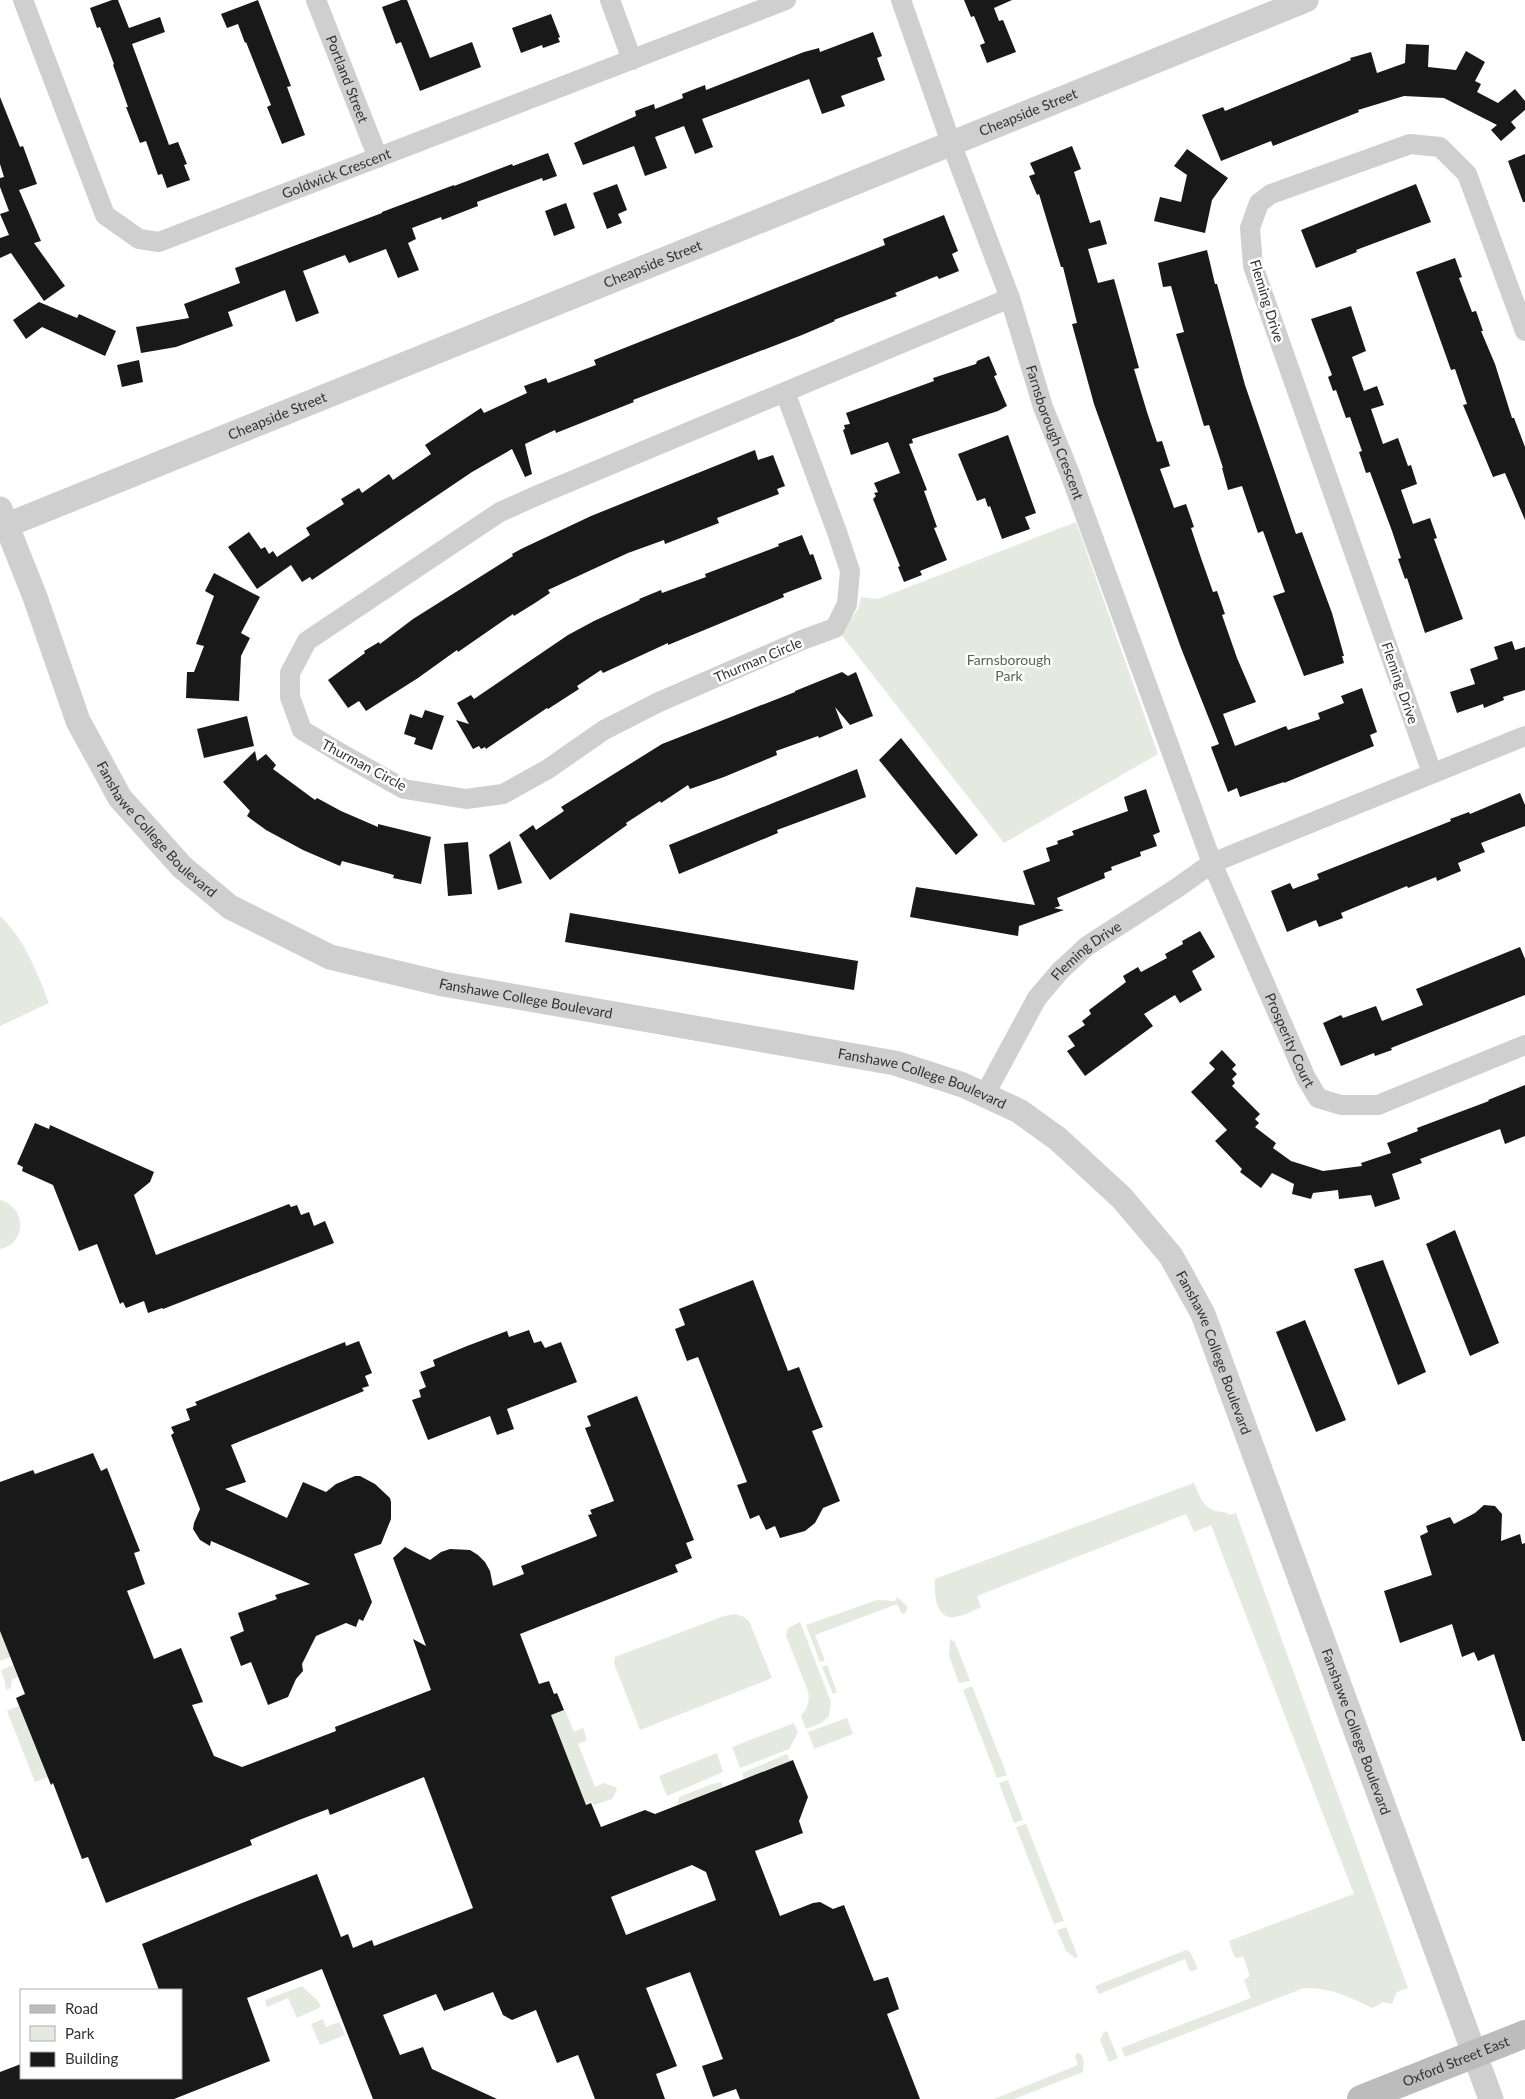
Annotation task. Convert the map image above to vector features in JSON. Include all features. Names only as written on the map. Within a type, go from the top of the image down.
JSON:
[{"type":"main road","name":"Oxford Street East","points":[[1360,2099],[1525,2034]]},
{"type":"street","name":"Goldwick Crescent","points":[[23,0],[104,215],[139,239],[159,242],[786,0]]},
{"type":"street","name":"Portland Street","points":[[316,0],[378,158]]},
{"type":"street","points":[[610,0],[632,60]]},
{"type":"street","name":"Farnsborough Crescent","points":[[901,0],[951,143],[1010,298],[1043,406],[1070,474],[1212,863]]},
{"type":"street","name":"Cheapside Street","points":[[2,521],[1306,0]]},
{"type":"street","name":"Fleming Drive","points":[[1432,773],[1253,266],[1250,228],[1258,204],[1271,194],[1410,144],[1440,147],[1467,174],[1525,332]]},
{"type":"street","name":"Thurman Circle","points":[[786,392],[838,532],[850,572],[847,604],[835,628],[802,640],[659,702],[612,726],[548,769],[503,794],[466,799],[404,789],[302,730],[290,697],[290,673],[307,641],[500,512],[1010,298]]},
{"type":"street","name":"Fanshawe College Boulevard","points":[[2,521],[35,597],[78,721],[120,798],[182,867],[230,907],[330,957],[443,984],[895,1064],[963,1085],[1019,1111],[1058,1139],[1122,1198],[1171,1256],[1203,1314],[1491,2099]]},
{"type":"street","name":"Fleming Drive","points":[[984,1096],[1037,998],[1060,971],[1087,946],[1212,863],[1525,736]]},
{"type":"street","name":"Prosperity Court","points":[[1212,863],[1306,1078],[1318,1098],[1340,1105],[1378,1105],[1525,1045]]},
{"type":"green space","name":"Farnsborough Park","points":[[1076,522],[1158,754],[1004,843],[840,633],[858,609],[861,597],[878,599]]},
{"type":"green space","points":[[0,916],[17,935],[35,968],[49,1003],[0,1026]]},
{"type":"green space","points":[[0,1200],[9,1204],[15,1210],[19,1217],[20,1225],[19,1233],[15,1240],[0,1249]]},
{"type":"green space","points":[[1194,1483],[1202,1500],[1211,1509],[1230,1515],[1236,1513],[1408,1988],[1397,1992],[1392,2004],[1383,2002],[1372,2008],[1331,1991],[1304,1988],[1125,2057],[1121,2048],[1251,1998],[1244,1980],[1250,1976],[1243,1956],[1237,1958],[1234,1956],[1229,1941],[1354,1894],[1211,1525],[1194,1532],[1186,1514],[977,1596],[981,1607],[954,1617],[948,1617],[939,1609],[935,1579]]},
{"type":"green space","points":[[897,1597],[908,1607],[905,1614],[902,1614],[897,1604],[815,1635],[825,1661],[820,1662],[806,1625],[877,1600],[895,1601]]},
{"type":"green space","points":[[735,1614],[749,1621],[772,1678],[640,1730],[614,1663],[615,1657],[724,1616]]},
{"type":"green space","points":[[800,1622],[831,1702],[829,1716],[821,1723],[806,1729],[801,1716],[808,1704],[808,1691],[786,1636],[788,1628]]},
{"type":"green space","points":[[0,1631],[10,1657],[0,1661]]},
{"type":"green space","points":[[950,1639],[955,1642],[970,1681],[959,1683],[949,1656]]},
{"type":"green space","points":[[13,1665],[18,1677],[12,1679],[11,1688],[6,1690],[1,1670]]},
{"type":"green space","points":[[827,1665],[837,1692],[833,1694],[822,1667]]},
{"type":"green space","points":[[972,1686],[1007,1775],[997,1778],[963,1690]]},
{"type":"green space","points":[[19,1706],[48,1777],[35,1782],[7,1711]]},
{"type":"green space","points":[[565,1710],[574,1732],[583,1728],[587,1740],[578,1744],[595,1787],[604,1783],[615,1787],[617,1789],[612,1799],[594,1805],[592,1802],[580,1806],[551,1715]]},
{"type":"green space","points":[[847,1718],[853,1734],[814,1749],[808,1732]]},
{"type":"green space","points":[[794,1723],[798,1733],[789,1749],[740,1768],[732,1747]]},
{"type":"green space","points":[[717,1753],[723,1772],[667,1796],[659,1776]]},
{"type":"green space","points":[[787,1754],[790,1761],[744,1779],[742,1773]]},
{"type":"green space","points":[[1008,1780],[1023,1820],[1014,1823],[999,1783]]},
{"type":"green space","points":[[721,1782],[723,1787],[677,1805],[679,1797]]},
{"type":"green space","points":[[1026,1824],[1064,1921],[1054,1924],[1016,1827]]},
{"type":"green space","points":[[1066,1927],[1078,1957],[1075,1958],[1066,1951],[1057,1930]]},
{"type":"green space","points":[[1186,1950],[1190,1952],[1198,1969],[1189,1970],[1185,1959],[1099,1994],[1095,1986]]},
{"type":"green space","points":[[302,1986],[318,2001],[321,2007],[297,2018],[288,1998],[267,2007],[265,2000]]},
{"type":"green space","points":[[323,2019],[326,2027],[339,2022],[345,2035],[320,2045],[311,2024]]},
{"type":"green space","points":[[1107,2031],[1118,2058],[1109,2062],[1100,2040],[1103,2033]]},
{"type":"green space","points":[[1077,2053],[1081,2054],[1084,2061],[1083,2072],[1014,2099],[994,2099],[1078,2065],[1075,2057]]},
{"type":"building","points":[[112,0],[118,0],[129,28],[160,17],[165,32],[132,44],[169,145],[178,142],[187,164],[184,165],[190,180],[167,188],[162,174],[158,175],[146,141],[140,143],[126,107],[128,107],[114,64],[100,27],[97,28],[90,8]]},
{"type":"building","points":[[258,0],[291,86],[287,87],[305,135],[282,144],[267,107],[271,105],[238,24],[227,28],[221,14]]},
{"type":"building","points":[[401,0],[407,0],[430,58],[472,42],[481,67],[420,91],[401,42],[396,44],[382,7]]},
{"type":"building","points":[[964,0],[1012,0],[994,8],[999,21],[1003,20],[1016,52],[987,63],[980,45],[985,43],[974,16],[971,17]]},
{"type":"building","points":[[551,14],[560,37],[558,38],[560,42],[543,48],[542,45],[521,53],[512,28]]},
{"type":"building","points":[[873,32],[882,56],[877,58],[885,80],[841,96],[845,106],[822,114],[809,79],[702,119],[713,147],[695,154],[684,126],[655,137],[667,168],[645,176],[634,146],[583,165],[574,143],[636,116],[635,111],[654,104],[655,109],[683,98],[682,94],[705,85],[706,90],[804,52],[819,48],[820,52]]},
{"type":"building","points":[[1406,44],[1429,45],[1428,67],[1456,70],[1466,51],[1485,62],[1475,81],[1481,84],[1477,92],[1498,103],[1515,89],[1525,101],[1525,110],[1511,122],[1516,128],[1501,141],[1491,130],[1497,125],[1444,98],[1404,96],[1358,110],[1359,112],[1273,146],[1271,141],[1221,161],[1202,115],[1223,107],[1225,111],[1351,60],[1350,58],[1371,52],[1377,73],[1405,63]]},
{"type":"building","points":[[0,97],[20,147],[23,146],[37,184],[19,190],[41,241],[34,243],[65,286],[44,301],[11,253],[0,258],[0,238],[9,235],[0,214],[9,211],[0,187],[0,178],[4,177],[0,164]]},
{"type":"building","points":[[1072,146],[1081,169],[1074,172],[1090,223],[1100,220],[1107,244],[1088,249],[1098,283],[1114,279],[1139,368],[1134,369],[1157,442],[1162,441],[1170,466],[1160,469],[1174,508],[1186,504],[1194,527],[1191,528],[1213,592],[1217,591],[1225,614],[1222,615],[1237,658],[1256,702],[1223,714],[1235,746],[1286,726],[1288,730],[1320,719],[1318,713],[1344,703],[1341,696],[1362,688],[1377,732],[1370,735],[1374,746],[1284,783],[1240,797],[1237,788],[1228,792],[1211,747],[1219,744],[1181,648],[1094,404],[1072,324],[1077,323],[1063,267],[1061,267],[1039,194],[1037,195],[1029,176],[1035,174],[1030,163]]},
{"type":"building","points":[[1187,149],[1228,178],[1212,200],[1205,233],[1154,221],[1160,197],[1181,202],[1187,175],[1174,166]]},
{"type":"building","points":[[548,153],[557,176],[543,181],[542,178],[477,202],[478,206],[442,220],[441,217],[412,228],[416,239],[408,243],[419,270],[398,278],[386,249],[349,263],[345,255],[303,271],[319,313],[296,322],[285,290],[228,312],[233,326],[176,347],[141,353],[136,327],[189,318],[184,304],[240,283],[235,268],[454,185]]},
{"type":"building","points":[[1525,154],[1525,202],[1523,202],[1508,161]]},
{"type":"building","points":[[617,184],[627,210],[618,214],[622,223],[607,229],[593,193]]},
{"type":"building","points":[[1416,184],[1431,222],[1356,250],[1357,252],[1316,268],[1301,230]]},
{"type":"building","points":[[566,203],[575,228],[554,236],[545,211]]},
{"type":"building","points":[[944,215],[958,251],[952,254],[959,271],[939,279],[937,276],[895,293],[897,296],[834,320],[802,335],[633,400],[634,402],[556,433],[555,430],[525,444],[532,474],[525,477],[512,449],[472,472],[312,580],[310,577],[302,582],[291,565],[257,589],[228,547],[249,532],[261,549],[265,547],[269,554],[273,551],[277,557],[310,535],[306,528],[344,504],[341,499],[359,488],[362,493],[389,474],[393,480],[431,454],[425,445],[481,408],[484,413],[527,393],[524,386],[546,378],[548,383],[596,365],[594,360],[885,245],[883,239]]},
{"type":"building","points":[[1207,250],[1215,284],[1217,284],[1245,385],[1296,534],[1302,532],[1332,613],[1344,656],[1342,656],[1344,663],[1304,676],[1273,596],[1285,592],[1263,531],[1258,533],[1242,486],[1228,490],[1209,425],[1204,426],[1176,334],[1184,332],[1171,286],[1163,287],[1158,263]]},
{"type":"building","points":[[1455,258],[1462,277],[1459,278],[1472,312],[1476,311],[1483,331],[1481,331],[1495,364],[1512,418],[1514,418],[1525,447],[1525,520],[1505,473],[1493,477],[1463,405],[1467,404],[1455,369],[1451,370],[1416,272]]},
{"type":"building","points":[[39,302],[77,318],[79,314],[116,331],[105,356],[42,327],[26,339],[13,320]]},
{"type":"building","points":[[1351,306],[1366,351],[1352,357],[1364,391],[1377,386],[1384,405],[1371,409],[1383,444],[1398,438],[1408,466],[1411,465],[1417,484],[1401,490],[1413,524],[1430,518],[1437,538],[1434,539],[1463,619],[1425,633],[1407,578],[1405,579],[1398,559],[1401,558],[1392,531],[1370,472],[1366,473],[1359,452],[1362,451],[1350,417],[1346,418],[1336,390],[1333,391],[1328,377],[1332,375],[1311,319]]},
{"type":"building","points":[[989,356],[997,375],[994,376],[1007,406],[998,411],[912,439],[913,443],[909,444],[927,490],[924,491],[937,527],[934,528],[947,560],[920,571],[922,575],[904,582],[898,567],[900,566],[873,499],[876,496],[874,493],[878,492],[874,483],[900,473],[888,442],[851,455],[843,430],[845,429],[844,425],[850,424],[846,413],[934,381],[933,378],[976,364],[977,361]]},
{"type":"building","points":[[139,360],[143,382],[122,387],[117,365]]},
{"type":"building","points":[[1008,435],[1036,513],[1025,517],[1030,529],[1002,539],[990,506],[988,507],[985,498],[977,501],[958,454]]},
{"type":"building","points":[[755,450],[758,460],[773,455],[785,486],[777,489],[779,494],[717,518],[719,523],[665,544],[664,540],[628,553],[548,590],[550,593],[535,603],[514,616],[513,614],[366,711],[359,701],[348,708],[328,680],[365,653],[364,651],[379,642],[380,644],[413,619],[513,556],[512,554],[521,549],[591,516]]},
{"type":"building","points":[[802,535],[810,555],[813,554],[822,579],[783,594],[784,597],[668,645],[668,643],[603,673],[601,670],[577,686],[579,689],[486,749],[485,747],[481,749],[479,746],[473,749],[456,720],[469,724],[457,703],[471,695],[474,699],[568,635],[639,599],[661,590],[662,593],[706,577],[705,574],[779,546],[778,544]]},
{"type":"building","points":[[214,573],[260,597],[241,633],[250,638],[241,656],[239,701],[186,698],[187,672],[194,672],[204,646],[196,644],[214,596],[205,591]]},
{"type":"building","points":[[1512,641],[1515,650],[1525,647],[1525,690],[1503,697],[1504,700],[1484,708],[1483,704],[1457,713],[1450,692],[1475,684],[1470,669],[1498,659],[1494,647]]},
{"type":"building","points":[[842,672],[848,676],[856,672],[873,716],[850,725],[835,707],[843,728],[819,738],[818,736],[776,751],[777,755],[724,777],[690,789],[688,785],[626,823],[627,825],[550,880],[519,835],[533,825],[536,830],[564,811],[561,807],[662,744]]},
{"type":"building","points":[[425,710],[444,716],[432,750],[414,744],[416,738],[404,734],[410,714],[422,718]]},
{"type":"building","points":[[247,716],[254,746],[204,758],[197,729]]},
{"type":"building","points":[[901,738],[978,835],[956,855],[879,760]]},
{"type":"building","points":[[255,751],[257,761],[266,754],[276,765],[273,769],[315,800],[317,798],[378,827],[378,824],[431,837],[421,884],[393,878],[394,875],[342,861],[340,866],[303,850],[266,830],[247,816],[250,811],[223,782]]},
{"type":"building","points":[[857,769],[866,797],[777,830],[778,833],[679,874],[669,845]]},
{"type":"building","points":[[1146,789],[1160,832],[1153,835],[1157,846],[1140,852],[1141,856],[1111,867],[1112,870],[1104,873],[1105,878],[1057,898],[1060,906],[1054,908],[1064,910],[1019,926],[1018,936],[910,917],[916,887],[1035,905],[1023,871],[1050,861],[1046,848],[1058,844],[1057,841],[1074,835],[1072,831],[1128,811],[1124,797]]},
{"type":"building","points":[[1520,793],[1525,805],[1525,826],[1481,843],[1485,852],[1458,863],[1461,871],[1437,881],[1436,877],[1408,888],[1407,886],[1341,913],[1343,918],[1319,927],[1316,920],[1287,932],[1271,891],[1290,883],[1293,889],[1319,879],[1317,874],[1451,821],[1450,819],[1469,812],[1470,814]]},
{"type":"building","points":[[510,841],[522,883],[498,890],[489,855]]},
{"type":"building","points":[[468,842],[472,894],[448,896],[444,844]]},
{"type":"building","points":[[570,913],[858,961],[854,990],[565,942]]},
{"type":"building","points":[[1200,931],[1215,957],[1192,971],[1202,990],[1180,1003],[1175,995],[1144,1014],[1153,1026],[1085,1076],[1067,1051],[1075,1046],[1068,1036],[1085,1025],[1082,1021],[1091,1014],[1089,1010],[1126,982],[1123,976],[1138,967],[1141,972],[1167,958],[1165,954],[1183,944],[1182,941]]},
{"type":"building","points":[[1520,947],[1525,959],[1525,995],[1391,1048],[1392,1050],[1375,1056],[1374,1053],[1341,1066],[1323,1023],[1341,1015],[1343,1018],[1376,1006],[1382,1021],[1423,1005],[1416,989]]},
{"type":"building","points":[[1222,1050],[1236,1065],[1232,1069],[1237,1074],[1232,1079],[1235,1083],[1232,1086],[1260,1114],[1255,1119],[1259,1123],[1255,1127],[1276,1143],[1273,1148],[1291,1161],[1323,1171],[1362,1166],[1361,1163],[1391,1153],[1387,1143],[1418,1131],[1417,1128],[1489,1101],[1525,1085],[1525,1136],[1505,1144],[1500,1129],[1420,1159],[1422,1163],[1392,1174],[1400,1199],[1375,1207],[1371,1195],[1339,1199],[1338,1190],[1313,1193],[1311,1199],[1292,1194],[1294,1184],[1272,1173],[1261,1188],[1240,1172],[1242,1169],[1215,1141],[1227,1130],[1191,1092],[1215,1069],[1209,1063]]},
{"type":"building","points":[[35,1123],[49,1129],[50,1125],[154,1172],[150,1182],[134,1195],[156,1255],[289,1204],[291,1207],[297,1205],[301,1215],[309,1212],[314,1226],[325,1221],[334,1243],[163,1309],[148,1313],[144,1301],[126,1308],[123,1302],[120,1304],[97,1244],[79,1251],[53,1185],[22,1171],[23,1167],[17,1164]]},
{"type":"building","points":[[1455,1230],[1499,1343],[1470,1356],[1426,1244]]},
{"type":"building","points":[[1383,1260],[1426,1372],[1398,1385],[1354,1269]]},
{"type":"building","points":[[753,1280],[788,1371],[799,1367],[823,1427],[812,1431],[840,1501],[823,1508],[815,1523],[805,1531],[780,1538],[775,1526],[766,1530],[759,1515],[750,1519],[737,1485],[747,1482],[698,1357],[687,1361],[675,1329],[685,1325],[679,1309]]},
{"type":"building","points":[[1305,1320],[1346,1420],[1316,1432],[1276,1332]]},
{"type":"building","points":[[529,1330],[534,1343],[541,1341],[545,1348],[561,1342],[577,1382],[507,1409],[514,1429],[497,1435],[490,1416],[428,1440],[412,1400],[421,1397],[419,1390],[426,1387],[420,1372],[435,1366],[433,1360],[467,1346],[507,1331],[509,1337]]},
{"type":"building","points":[[359,1341],[372,1373],[365,1376],[369,1386],[362,1388],[364,1391],[231,1445],[246,1482],[225,1489],[287,1518],[303,1482],[326,1492],[336,1484],[355,1476],[360,1476],[375,1484],[390,1498],[391,1502],[391,1519],[381,1544],[354,1554],[372,1602],[363,1621],[359,1619],[356,1627],[346,1623],[316,1636],[302,1664],[303,1671],[296,1679],[288,1697],[268,1705],[251,1662],[241,1666],[230,1637],[244,1631],[238,1613],[277,1599],[275,1595],[310,1584],[211,1541],[210,1546],[200,1540],[193,1529],[200,1509],[171,1435],[174,1433],[171,1427],[190,1420],[186,1409],[197,1405],[195,1402],[345,1342],[346,1346]]},
{"type":"building","points":[[637,1396],[694,1540],[686,1543],[692,1558],[675,1565],[678,1572],[520,1634],[539,1684],[549,1681],[554,1694],[557,1693],[564,1710],[551,1715],[586,1805],[591,1803],[601,1827],[645,1810],[655,1814],[793,1760],[808,1797],[799,1821],[803,1833],[755,1851],[780,1916],[813,1903],[820,1902],[833,1909],[844,1905],[874,1981],[888,1977],[899,2009],[887,2014],[920,2099],[740,2099],[736,2089],[713,2097],[702,2066],[723,2059],[690,1972],[646,1988],[677,2066],[656,2074],[665,2099],[595,2099],[578,2055],[557,2063],[536,2010],[512,2020],[503,2015],[493,1992],[444,2011],[436,1994],[383,2015],[400,2055],[423,2047],[432,2069],[497,2099],[373,2099],[322,1969],[247,1998],[270,2061],[174,2099],[0,2099],[0,2072],[20,2064],[20,2079],[182,2079],[182,1989],[159,1989],[142,1944],[242,1903],[317,1874],[341,1937],[348,1934],[353,1948],[372,1940],[374,1946],[473,1908],[424,1777],[330,1815],[328,1809],[299,1820],[250,1840],[252,1845],[106,1903],[88,1857],[82,1859],[53,1783],[51,1785],[16,1698],[25,1694],[0,1631],[0,1482],[33,1470],[35,1474],[93,1453],[101,1471],[107,1468],[140,1551],[134,1553],[145,1584],[127,1591],[154,1659],[181,1648],[203,1702],[192,1705],[214,1756],[242,1767],[336,1731],[335,1727],[431,1690],[413,1639],[426,1646],[393,1558],[405,1547],[430,1560],[441,1552],[450,1549],[470,1550],[485,1562],[490,1571],[493,1586],[524,1574],[521,1566],[597,1536],[588,1515],[592,1514],[590,1510],[614,1501],[585,1428],[591,1426],[587,1416]],"holes":[[[692,1865],[706,1872],[716,1900],[626,1935],[611,1897]]]},
{"type":"building","points":[[1484,1505],[1495,1506],[1502,1514],[1501,1541],[1520,1534],[1522,1544],[1525,1543],[1525,1741],[1522,1741],[1494,1654],[1478,1661],[1474,1652],[1462,1657],[1452,1624],[1400,1643],[1384,1591],[1432,1575],[1420,1536],[1428,1532],[1426,1526],[1450,1517],[1454,1524],[1475,1513]]}]
